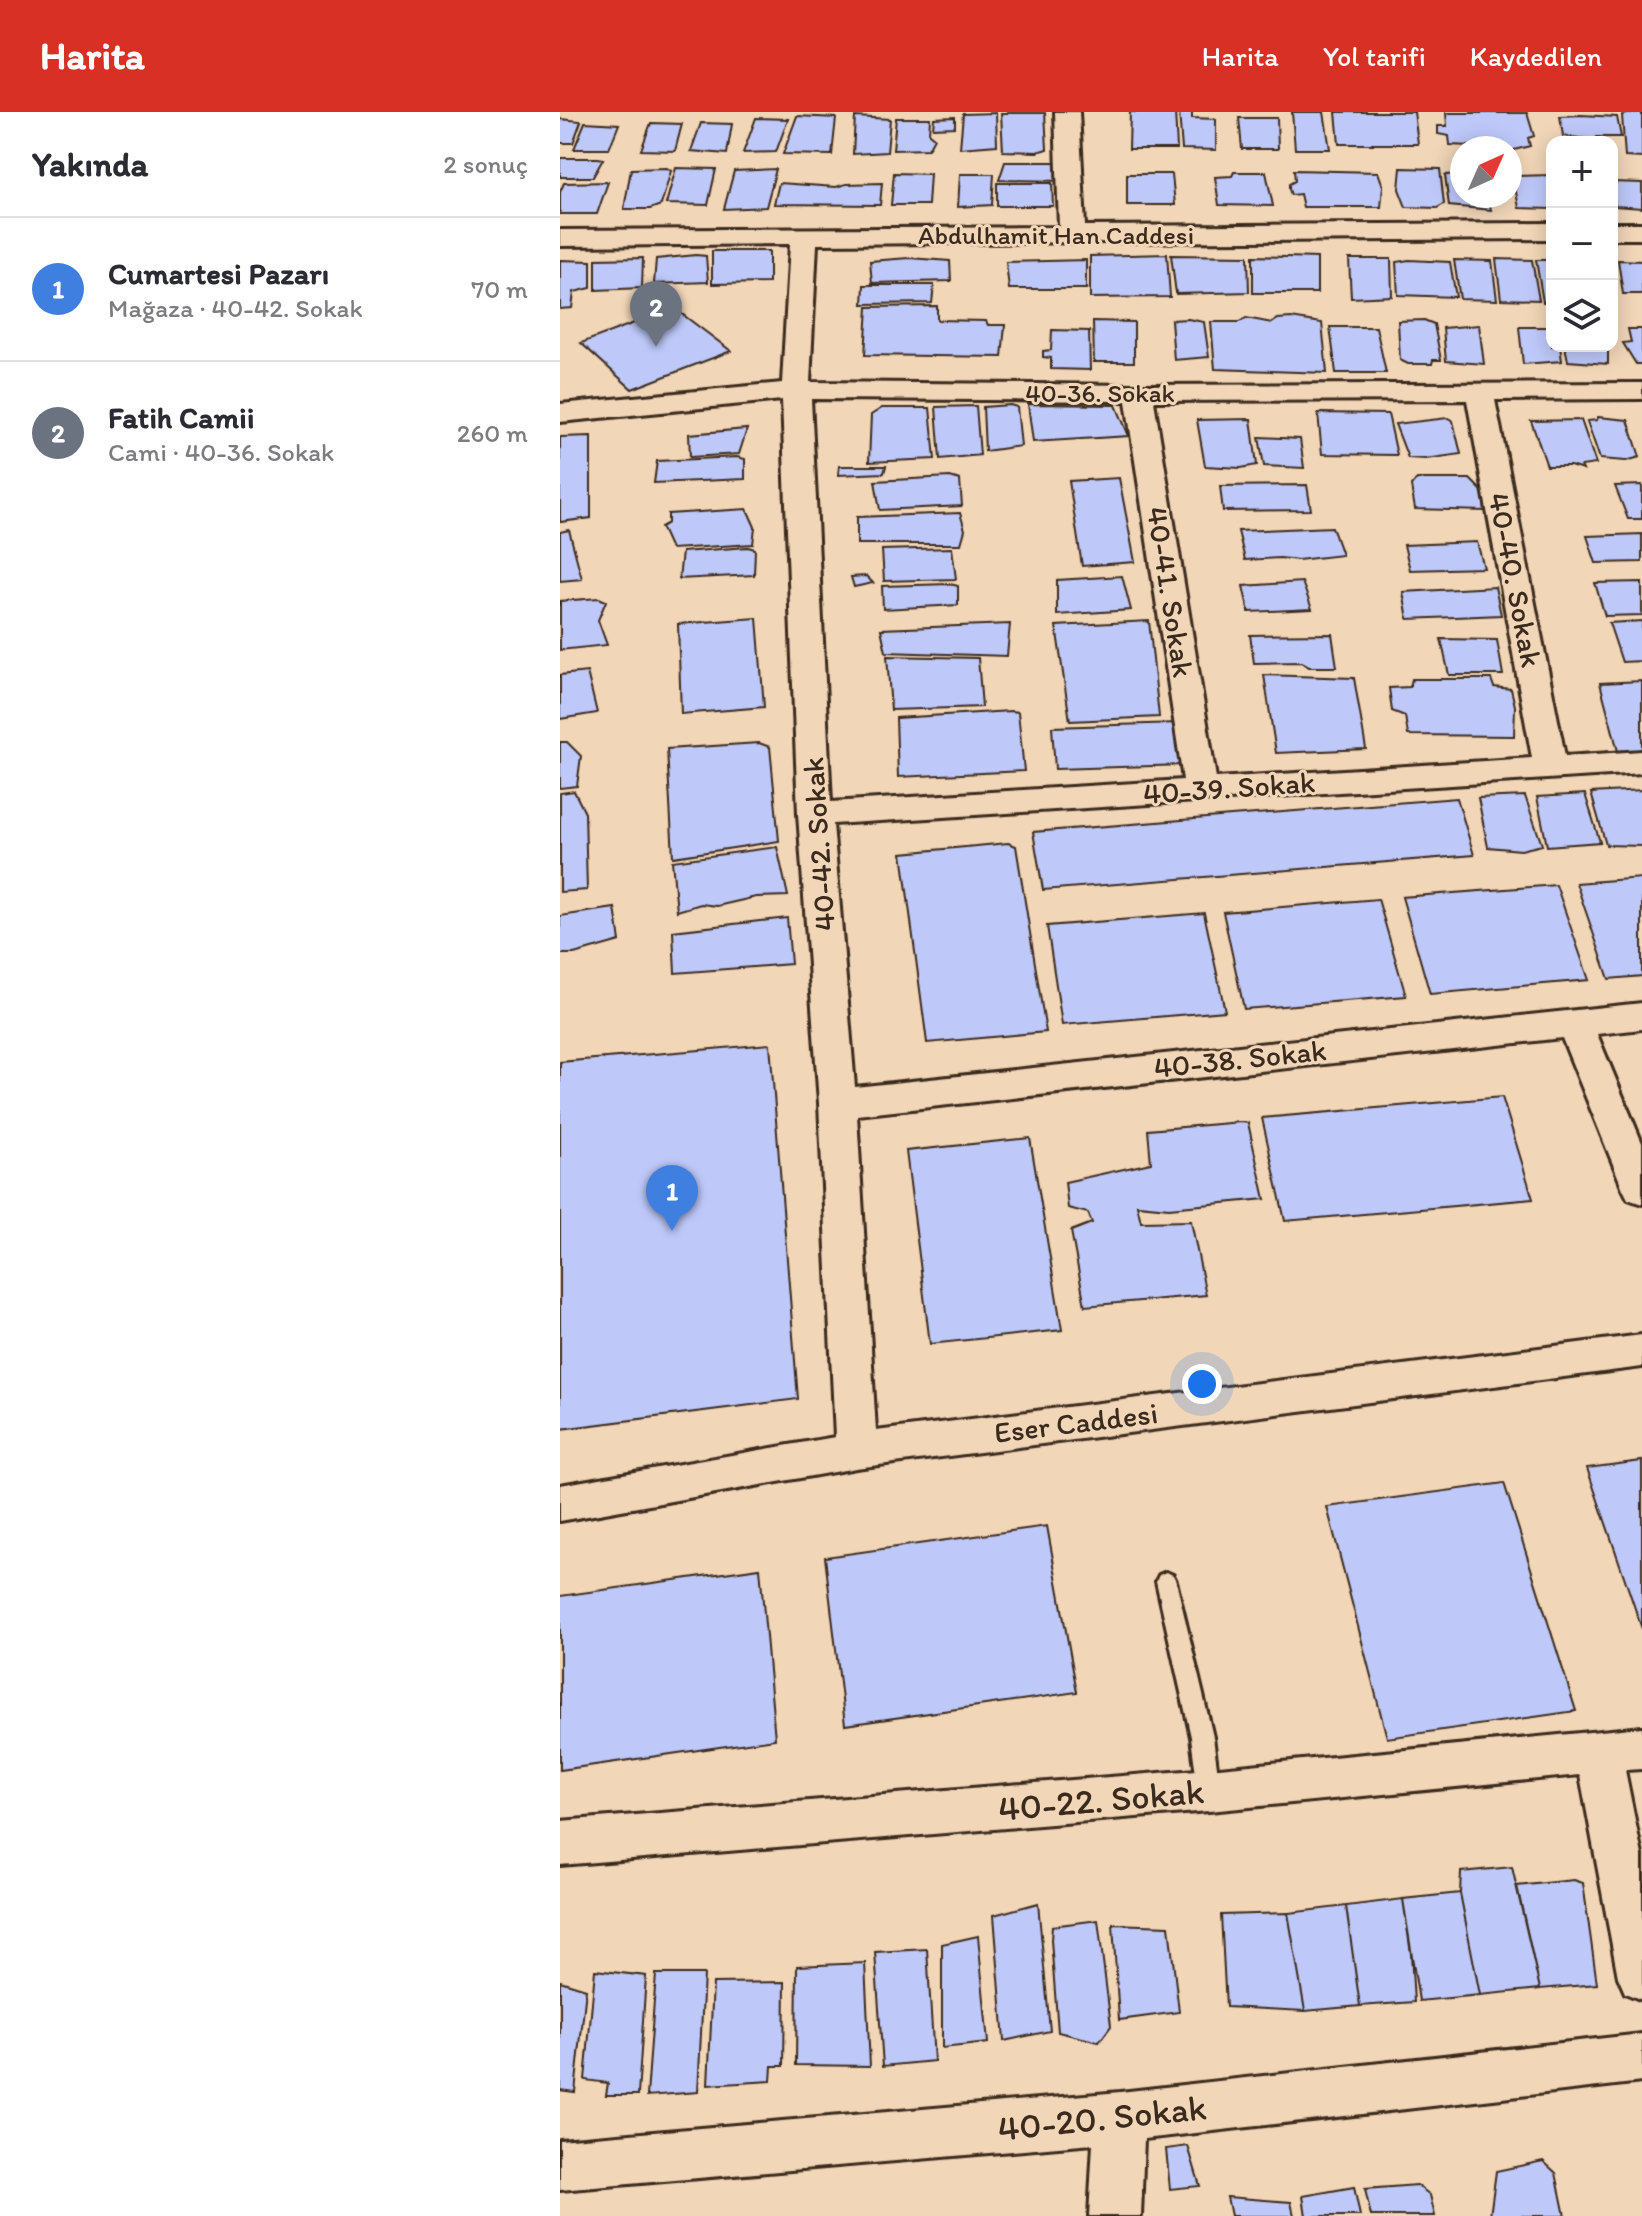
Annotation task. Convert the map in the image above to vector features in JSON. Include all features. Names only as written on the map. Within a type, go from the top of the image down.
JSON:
[{"type":"street","points":[[1067,112],[1072,235]]},
{"type":"street","name":"Abdulhamit Han Caddesi","points":[[560,238],[1546,231]]},
{"type":"street","points":[[1618,231],[1642,231]]},
{"type":"street","name":"40-42. Sokak","points":[[804,236],[796,390],[815,814],[838,1103],[856,1451]]},
{"type":"street","name":"40-36. Sokak","points":[[560,413],[796,390],[1139,393],[1642,391]]},
{"type":"street","name":"40-41. Sokak","points":[[1139,393],[1201,790]]},
{"type":"street","name":"40-40. Sokak","points":[[1480,393],[1550,766]]},
{"type":"street","name":"40-39. Sokak","points":[[815,814],[1642,762]]},
{"type":"street","name":"40-38. Sokak","points":[[838,1103],[1642,1016]]},
{"type":"street","points":[[1574,1023],[1642,1189]]},
{"type":"street","name":"Eser Caddesi","points":[[560,1503],[856,1451],[1642,1351]]},
{"type":"street","points":[[1620,1750],[1642,1977]]},
{"type":"street","name":"40-22. Sokak","points":[[560,1843],[1209,1790],[1620,1750]]},
{"type":"street","name":"40-20. Sokak","points":[[560,2165],[1120,2117],[1642,2058]]},
{"type":"street","points":[[1115,2216],[1120,2117]]},
{"type":"lane","points":[[1166,1581],[1202,1737],[1209,1790]]},
{"type":"building","points":[[1130,112],[1175,112],[1177,149],[1129,149]]},
{"type":"building","points":[[1179,112],[1192,112],[1192,118],[1216,119],[1216,150],[1182,149]]},
{"type":"building","points":[[1292,112],[1324,112],[1330,149],[1295,149]]},
{"type":"building","points":[[1336,112],[1414,112],[1418,144],[1339,144]]},
{"type":"building","points":[[996,113],[997,145],[960,148],[963,114]]},
{"type":"building","points":[[1001,113],[1045,113],[1047,149],[1037,152],[1003,151]]},
{"type":"building","points":[[1446,113],[1527,113],[1534,136],[1528,138],[1530,146],[1522,148],[1522,136],[1450,136],[1450,145],[1449,136],[1438,134],[1438,126],[1447,126]]},
{"type":"building","points":[[1642,113],[1642,158],[1625,157],[1622,115]]},
{"type":"building","points":[[797,116],[836,118],[832,155],[783,154]]},
{"type":"building","points":[[1560,116],[1617,117],[1621,137],[1563,136]]},
{"type":"building","points":[[855,117],[890,119],[887,152],[853,154]]},
{"type":"building","points":[[955,117],[955,127],[933,128],[934,118]]},
{"type":"building","points":[[756,118],[788,119],[776,152],[743,153]]},
{"type":"building","points":[[896,118],[930,118],[929,134],[934,138],[928,149],[893,150]]},
{"type":"building","points":[[1239,118],[1277,118],[1278,149],[1242,149]]},
{"type":"building","points":[[560,119],[581,121],[573,143],[560,143]]},
{"type":"building","points":[[585,122],[619,124],[609,149],[574,149]]},
{"type":"building","points":[[651,123],[682,124],[675,151],[641,150]]},
{"type":"building","points":[[701,123],[732,124],[727,154],[691,151]]},
{"type":"building","points":[[560,158],[603,159],[593,177],[560,177]]},
{"type":"building","points":[[1005,162],[1068,162],[1068,181],[999,180]]},
{"type":"building","points":[[667,168],[671,171],[661,205],[650,209],[624,209],[631,169]]},
{"type":"building","points":[[676,168],[716,169],[708,205],[666,204]]},
{"type":"building","points":[[1401,168],[1440,169],[1444,204],[1437,208],[1406,207],[1399,189]]},
{"type":"building","points":[[776,169],[766,207],[724,209],[734,171]]},
{"type":"building","points":[[1294,170],[1378,172],[1383,186],[1381,207],[1303,207],[1300,194],[1291,195],[1289,189],[1289,184],[1295,181]]},
{"type":"building","points":[[1234,172],[1266,172],[1273,206],[1219,205],[1215,177],[1232,176]]},
{"type":"building","points":[[894,173],[930,174],[928,205],[891,205]]},
{"type":"building","points":[[960,174],[994,174],[992,205],[958,207]]},
{"type":"building","points":[[1127,174],[1172,174],[1175,205],[1127,205]]},
{"type":"building","points":[[1445,175],[1450,175],[1450,206],[1449,206]]},
{"type":"building","points":[[1546,175],[1546,209],[1519,208],[1522,208],[1522,176]]},
{"type":"building","points":[[608,182],[597,214],[560,214],[560,192],[564,183]]},
{"type":"building","points":[[1618,182],[1642,183],[1642,208],[1618,206]]},
{"type":"building","points":[[779,183],[836,187],[882,183],[880,205],[774,204]]},
{"type":"building","points":[[997,183],[1052,183],[1053,206],[997,206]]},
{"type":"building","points":[[712,251],[769,251],[769,283],[712,284]]},
{"type":"building","points":[[1167,254],[1170,297],[1090,298],[1090,256]]},
{"type":"building","points":[[1171,255],[1248,256],[1249,292],[1176,294]]},
{"type":"building","points":[[706,256],[708,282],[654,284],[656,259]]},
{"type":"building","points":[[1253,256],[1317,258],[1317,293],[1253,293]]},
{"type":"building","points":[[643,258],[642,288],[596,290],[596,259]]},
{"type":"building","points":[[909,258],[950,261],[951,281],[872,283],[870,261]]},
{"type":"building","points":[[1349,259],[1391,259],[1392,296],[1351,298]]},
{"type":"building","points":[[1496,259],[1532,260],[1539,300],[1501,299]]},
{"type":"building","points":[[560,260],[591,261],[591,288],[574,292],[572,308],[560,309]]},
{"type":"building","points":[[1086,260],[1086,289],[1009,289],[1006,262]]},
{"type":"building","points":[[1454,260],[1492,261],[1497,300],[1460,299]]},
{"type":"building","points":[[1536,260],[1546,260],[1546,302],[1543,302]]},
{"type":"building","points":[[1618,260],[1642,261],[1642,294],[1623,294]]},
{"type":"building","points":[[1396,262],[1450,262],[1456,297],[1398,295]]},
{"type":"building","points":[[864,285],[934,285],[932,303],[863,304]]},
{"type":"building","points":[[937,306],[937,320],[986,321],[988,325],[1005,325],[1002,357],[865,355],[868,307]]},
{"type":"building","points":[[674,308],[731,351],[632,389],[581,343]]},
{"type":"building","points":[[1246,318],[1272,323],[1291,318],[1322,323],[1327,373],[1215,369],[1211,322],[1239,322]]},
{"type":"building","points":[[1171,320],[1204,322],[1209,357],[1174,360]]},
{"type":"building","points":[[1424,320],[1434,324],[1441,360],[1433,360],[1432,364],[1408,364],[1400,360],[1398,321]]},
{"type":"building","points":[[1093,321],[1134,322],[1134,362],[1094,362]]},
{"type":"building","points":[[1479,325],[1484,364],[1446,361],[1443,328]]},
{"type":"building","points":[[1330,327],[1376,327],[1386,373],[1336,373]]},
{"type":"building","points":[[1519,327],[1546,327],[1546,352],[1561,352],[1562,361],[1523,364]]},
{"type":"building","points":[[1628,329],[1642,329],[1642,364],[1636,364],[1623,343],[1631,342]]},
{"type":"building","points":[[1052,330],[1089,331],[1090,370],[1051,369],[1051,358],[1043,357],[1043,351],[1051,350]]},
{"type":"building","points":[[1566,352],[1608,352],[1608,364],[1568,361]]},
{"type":"building","points":[[1028,404],[1116,405],[1129,436],[1033,442]]},
{"type":"building","points":[[976,406],[980,455],[940,459],[936,407]]},
{"type":"building","points":[[983,407],[1017,407],[1021,446],[985,451]]},
{"type":"building","points":[[882,408],[930,408],[935,459],[869,462],[871,415]]},
{"type":"building","points":[[1318,413],[1388,414],[1397,455],[1322,454]]},
{"type":"building","points":[[1598,417],[1628,420],[1640,457],[1626,461],[1600,459],[1587,421],[1597,420]]},
{"type":"building","points":[[1448,418],[1453,421],[1461,454],[1408,458],[1395,424]]},
{"type":"building","points":[[1251,419],[1257,465],[1241,468],[1205,466],[1197,420]]},
{"type":"building","points":[[1581,420],[1596,464],[1581,466],[1583,470],[1570,466],[1547,466],[1531,421]]},
{"type":"building","points":[[747,429],[739,454],[690,457],[689,434]]},
{"type":"building","points":[[591,436],[591,518],[560,522],[560,437]]},
{"type":"building","points":[[1259,437],[1300,439],[1304,468],[1264,466]]},
{"type":"building","points":[[745,459],[745,479],[654,483],[657,461]]},
{"type":"building","points":[[839,466],[886,466],[884,473],[838,475]]},
{"type":"building","points":[[950,477],[960,480],[962,506],[880,510],[875,481]]},
{"type":"building","points":[[1119,478],[1135,562],[1082,566],[1069,481]]},
{"type":"building","points":[[1417,479],[1470,479],[1483,492],[1485,511],[1415,509],[1411,486]]},
{"type":"building","points":[[1307,485],[1311,510],[1223,511],[1220,486]]},
{"type":"building","points":[[1642,485],[1642,519],[1628,519],[1615,486]]},
{"type":"building","points":[[747,509],[755,527],[753,544],[671,549],[661,527],[668,523],[668,514]]},
{"type":"building","points":[[960,513],[965,530],[961,544],[857,544],[857,517]]},
{"type":"building","points":[[1332,527],[1342,555],[1298,560],[1245,560],[1238,531]]},
{"type":"building","points":[[569,530],[582,579],[560,581],[560,532]]},
{"type":"building","points":[[1642,534],[1642,562],[1596,563],[1587,536]]},
{"type":"building","points":[[1477,542],[1484,568],[1410,570],[1404,545]]},
{"type":"building","points":[[952,548],[956,579],[884,581],[882,550]]},
{"type":"building","points":[[755,549],[754,575],[679,579],[682,552]]},
{"type":"building","points":[[866,576],[873,583],[854,587],[851,577]]},
{"type":"building","points":[[1122,576],[1131,610],[1057,615],[1057,580]]},
{"type":"building","points":[[1302,582],[1312,609],[1249,612],[1243,586]]},
{"type":"building","points":[[1642,582],[1642,615],[1605,616],[1595,583]]},
{"type":"building","points":[[882,586],[958,586],[958,605],[883,609]]},
{"type":"building","points":[[1495,587],[1501,615],[1408,619],[1403,592]]},
{"type":"building","points":[[599,598],[606,601],[598,620],[607,645],[560,650],[560,601]]},
{"type":"building","points":[[757,618],[764,707],[681,714],[678,624]]},
{"type":"building","points":[[1149,621],[1159,717],[1070,721],[1056,626]]},
{"type":"building","points":[[1642,621],[1642,661],[1622,662],[1609,623]]},
{"type":"building","points":[[1010,624],[1007,656],[886,652],[881,629]]},
{"type":"building","points":[[1332,634],[1337,667],[1309,667],[1302,662],[1254,663],[1250,635]]},
{"type":"building","points":[[1441,639],[1497,640],[1503,675],[1449,675]]},
{"type":"building","points":[[887,656],[978,658],[982,707],[891,710]]},
{"type":"building","points":[[587,672],[597,713],[560,719],[560,675]]},
{"type":"building","points":[[1264,675],[1354,678],[1366,749],[1276,753]]},
{"type":"building","points":[[1412,679],[1491,679],[1494,687],[1511,689],[1515,706],[1514,736],[1408,735],[1405,716],[1392,711],[1389,688],[1410,687]]},
{"type":"building","points":[[1642,681],[1642,755],[1619,755],[1600,683]]},
{"type":"building","points":[[1018,712],[1024,771],[898,777],[896,718]]},
{"type":"building","points":[[1179,723],[1185,765],[1055,769],[1052,727]]},
{"type":"building","points":[[560,742],[567,742],[581,756],[577,786],[560,788]]},
{"type":"building","points":[[759,743],[770,747],[779,841],[673,857],[667,749]]},
{"type":"building","points":[[1642,790],[1642,846],[1606,845],[1591,793]]},
{"type":"building","points":[[574,791],[585,813],[587,890],[560,892],[560,793]]},
{"type":"building","points":[[1585,794],[1600,842],[1547,846],[1537,797]]},
{"type":"building","points":[[1525,796],[1542,845],[1521,850],[1488,847],[1478,798]]},
{"type":"building","points":[[1457,798],[1474,855],[1043,890],[1033,832]]},
{"type":"building","points":[[1008,843],[1016,846],[1046,1032],[927,1043],[902,853]]},
{"type":"building","points":[[777,847],[788,896],[756,897],[717,906],[701,904],[677,911],[672,861]]},
{"type":"building","points":[[1642,878],[1642,976],[1609,979],[1576,883]]},
{"type":"building","points":[[1556,885],[1589,980],[1430,994],[1402,897]]},
{"type":"building","points":[[1378,899],[1406,996],[1244,1009],[1223,912]]},
{"type":"building","points":[[615,908],[620,941],[574,954],[560,954],[560,916]]},
{"type":"building","points":[[1204,913],[1225,1011],[1062,1025],[1047,926]]},
{"type":"building","points":[[787,918],[791,964],[675,973],[673,931]]},
{"type":"building","points":[[770,1044],[798,1399],[560,1429],[560,1062]]},
{"type":"building","points":[[1502,1097],[1533,1199],[1285,1221],[1262,1118]]},
{"type":"building","points":[[1248,1123],[1265,1199],[1169,1208],[1137,1205],[1141,1222],[1191,1221],[1206,1295],[1085,1306],[1071,1231],[1092,1223],[1088,1213],[1068,1208],[1065,1182],[1151,1163],[1148,1130]]},
{"type":"building","points":[[1030,1138],[1062,1330],[930,1344],[906,1151]]},
{"type":"building","points":[[1642,1461],[1642,1629],[1587,1468]]},
{"type":"building","points":[[1504,1483],[1576,1711],[1387,1738],[1327,1507]]},
{"type":"building","points":[[1047,1526],[1077,1692],[845,1725],[825,1557]]},
{"type":"building","points":[[760,1568],[775,1739],[560,1770],[560,1596]]},
{"type":"building","points":[[1512,1867],[1540,1989],[1480,1995],[1460,1893],[1461,1872]]},
{"type":"building","points":[[1574,1880],[1583,1883],[1597,1984],[1540,1989],[1517,1886]]},
{"type":"building","points":[[1460,1893],[1480,1995],[1419,2001],[1403,1899]]},
{"type":"building","points":[[1403,1899],[1414,2002],[1360,2006],[1346,1906]]},
{"type":"building","points":[[1038,1903],[1050,2031],[1004,2041],[994,1915]]},
{"type":"building","points":[[1346,1906],[1360,2006],[1305,2011],[1288,1913]]},
{"type":"building","points":[[1288,1913],[1305,2011],[1226,2007],[1221,1915]]},
{"type":"building","points":[[1098,1920],[1111,2026],[1099,2042],[1058,2032],[1051,1940],[1052,1926]]},
{"type":"building","points":[[1113,1924],[1169,1926],[1179,2012],[1119,2020]]},
{"type":"building","points":[[978,1936],[988,2043],[942,2048],[942,1944]]},
{"type":"building","points":[[927,1949],[934,2061],[883,2066],[875,1952]]},
{"type":"building","points":[[865,1963],[870,2066],[796,2065],[797,1966]]},
{"type":"building","points":[[595,1970],[646,1976],[638,2095],[606,2095],[608,2083],[585,2080]]},
{"type":"building","points":[[656,1974],[704,1974],[698,2092],[647,2096]]},
{"type":"building","points":[[560,1981],[586,1989],[575,2092],[560,2090]]},
{"type":"building","points":[[785,1982],[784,2066],[772,2066],[771,2081],[708,2085],[713,1983]]},
{"type":"building","points":[[1188,2146],[1200,2186],[1170,2189],[1166,2149]]},
{"type":"building","points":[[1543,2161],[1556,2173],[1565,2216],[1490,2216],[1496,2171]]},
{"type":"building","points":[[1417,2185],[1430,2195],[1435,2216],[1371,2216],[1365,2189]]},
{"type":"building","points":[[1354,2187],[1360,2216],[1306,2216],[1303,2196]]},
{"type":"building","points":[[1227,2197],[1291,2202],[1294,2216],[1231,2216]]},
{"type":"place","name":"Fatih Camii","points":[[656,347]]},
{"type":"place","name":"Cumartesi Pazarı","points":[[672,1231]]}]
